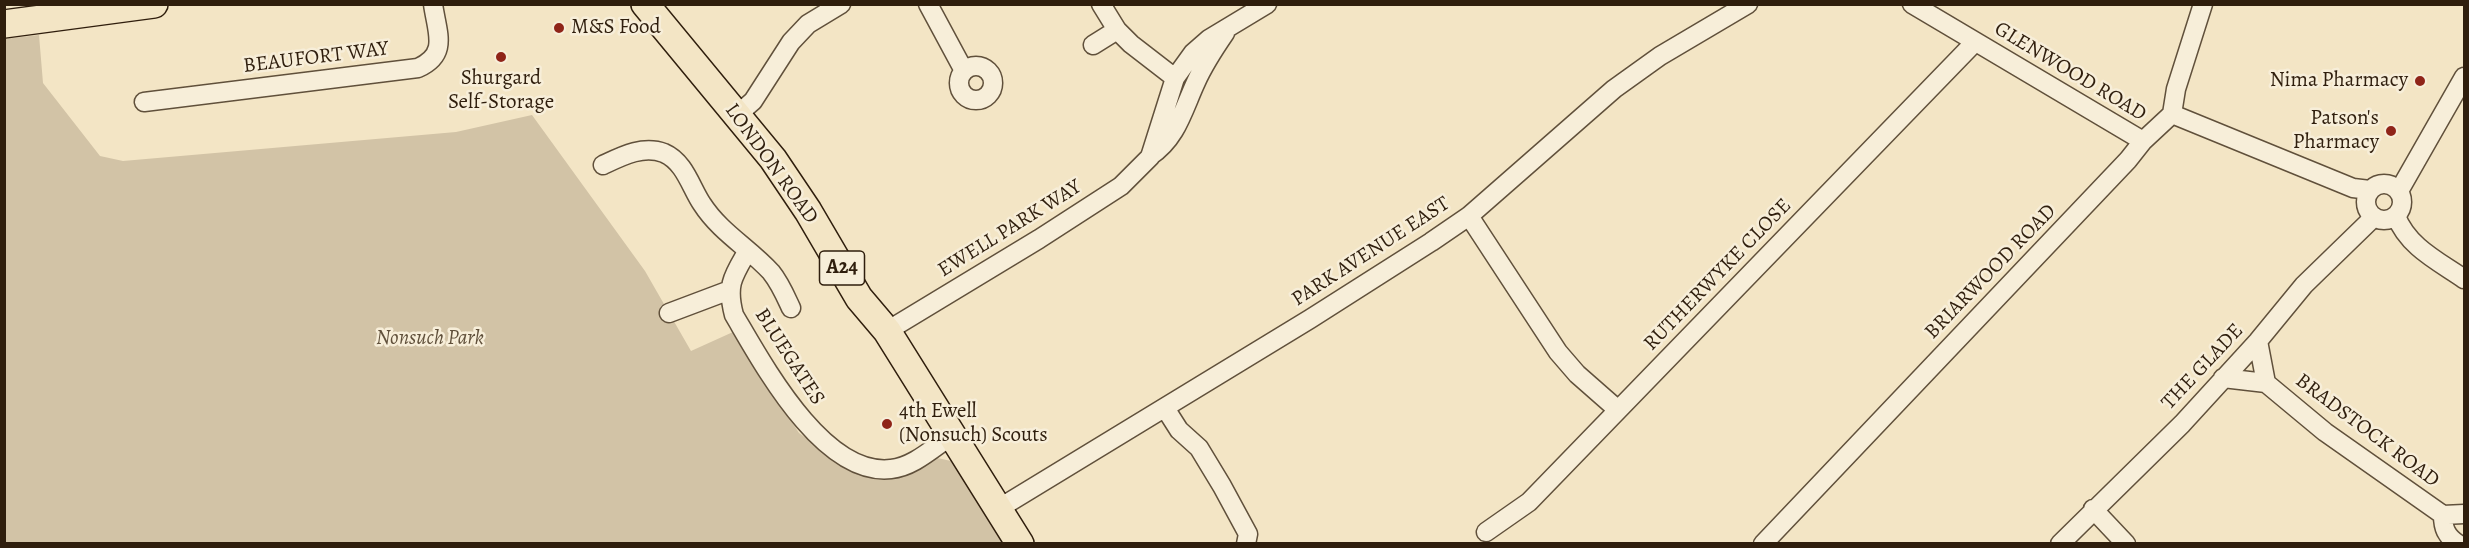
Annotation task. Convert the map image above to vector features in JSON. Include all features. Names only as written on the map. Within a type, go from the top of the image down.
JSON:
[{"type":"highway","points":[[4,24],[154,4]]},
{"type":"highway","name":"LONDON ROAD","points":[[645,4],[773,159],[808,211],[859,298],[887,331],[1020,543]]},
{"type":"street","name":"BEAUFORT WAY","points":[[144,102],[418,69],[430,63],[437,56],[440,47],[433,4]]},
{"type":"street","points":[[737,115],[753,101],[791,42],[808,24],[841,4]]},
{"type":"street","points":[[928,4],[963,69]]},
{"type":"street","points":[[1101,4],[1117,30],[1131,44],[1175,78]]},
{"type":"street","name":"EWELL PARK WAY","points":[[1150,157],[1175,78],[1193,53],[1229,27],[1267,4]]},
{"type":"street","name":"PARK AVENUE EAST","points":[[998,509],[1320,313],[1469,216],[1614,89],[1660,56],[1748,4]]},
{"type":"street","name":"GLENWOOD ROAD","points":[[1912,4],[2143,141]]},
{"type":"street","points":[[2203,4],[2176,89],[2172,114],[2353,188],[2370,190],[2384,183],[2399,190],[2402,195],[2402,207],[2396,216],[2385,220],[2374,217],[2367,208],[2367,196],[2370,190]]},
{"type":"street","name":"EWELL PARK WAY","points":[[887,331],[1039,239],[1120,186],[1150,157],[1163,148],[1177,128],[1203,68],[1229,27]]},
{"type":"street","points":[[1093,45],[1117,30]]},
{"type":"street","name":"RUTHERWYKE CLOSE","points":[[1486,532],[1529,502],[1975,42]]},
{"type":"street","points":[[2399,190],[2464,77]]},
{"type":"street","name":"BRIARWOOD ROAD","points":[[1763,543],[2128,160],[2143,141],[2172,114]]},
{"type":"street","name":"BLUEGATES","points":[[603,165],[628,153],[648,150],[665,154],[680,165],[702,205],[726,233],[776,279],[791,308]]},
{"type":"street","points":[[1469,216],[1558,351],[1577,374],[1618,410]]},
{"type":"street","points":[[2396,216],[2402,231],[2413,244],[2464,279]]},
{"type":"street","name":"THE GLADE","points":[[2060,543],[2182,424],[2258,341],[2304,285],[2374,217]]},
{"type":"street","points":[[669,313],[730,290],[731,279],[747,252]]},
{"type":"street","name":"BLUEGATES","points":[[730,290],[734,315],[795,412],[812,431],[842,455],[869,467],[891,469],[913,462],[951,436]]},
{"type":"street","name":"BRADSTOCK ROAD","points":[[2258,341],[2266,383]]},
{"type":"street","name":"BRADSTOCK ROAD","points":[[2223,378],[2266,383],[2325,432],[2443,515],[2464,514]]},
{"type":"street","points":[[1166,408],[1179,430],[1199,448],[1222,486],[1248,534],[1246,543]]},
{"type":"street","points":[[2093,509],[2126,543]]},
{"type":"street","name":"BRADSTOCK ROAD","points":[[2443,515],[2444,529],[2450,539],[2458,543]]},
{"type":"green space","name":"Nonsuch Park","points":[[39,35],[43,83],[100,156],[123,161],[456,132],[532,115],[645,271],[691,351],[733,332],[799,433],[846,465],[933,457],[951,461],[1005,543],[5,543],[4,39]]},
{"type":"place","name":"M&S Food","points":[[559,28]]},
{"type":"place","name":"Shurgard Self-Storage","points":[[501,57]]},
{"type":"place","name":"Nima Pharmacy","points":[[2420,81]]},
{"type":"place","name":"Patson's Pharmacy","points":[[2391,131]]},
{"type":"place","name":"4th Ewell (Nonsuch) Scouts","points":[[887,424]]}]
